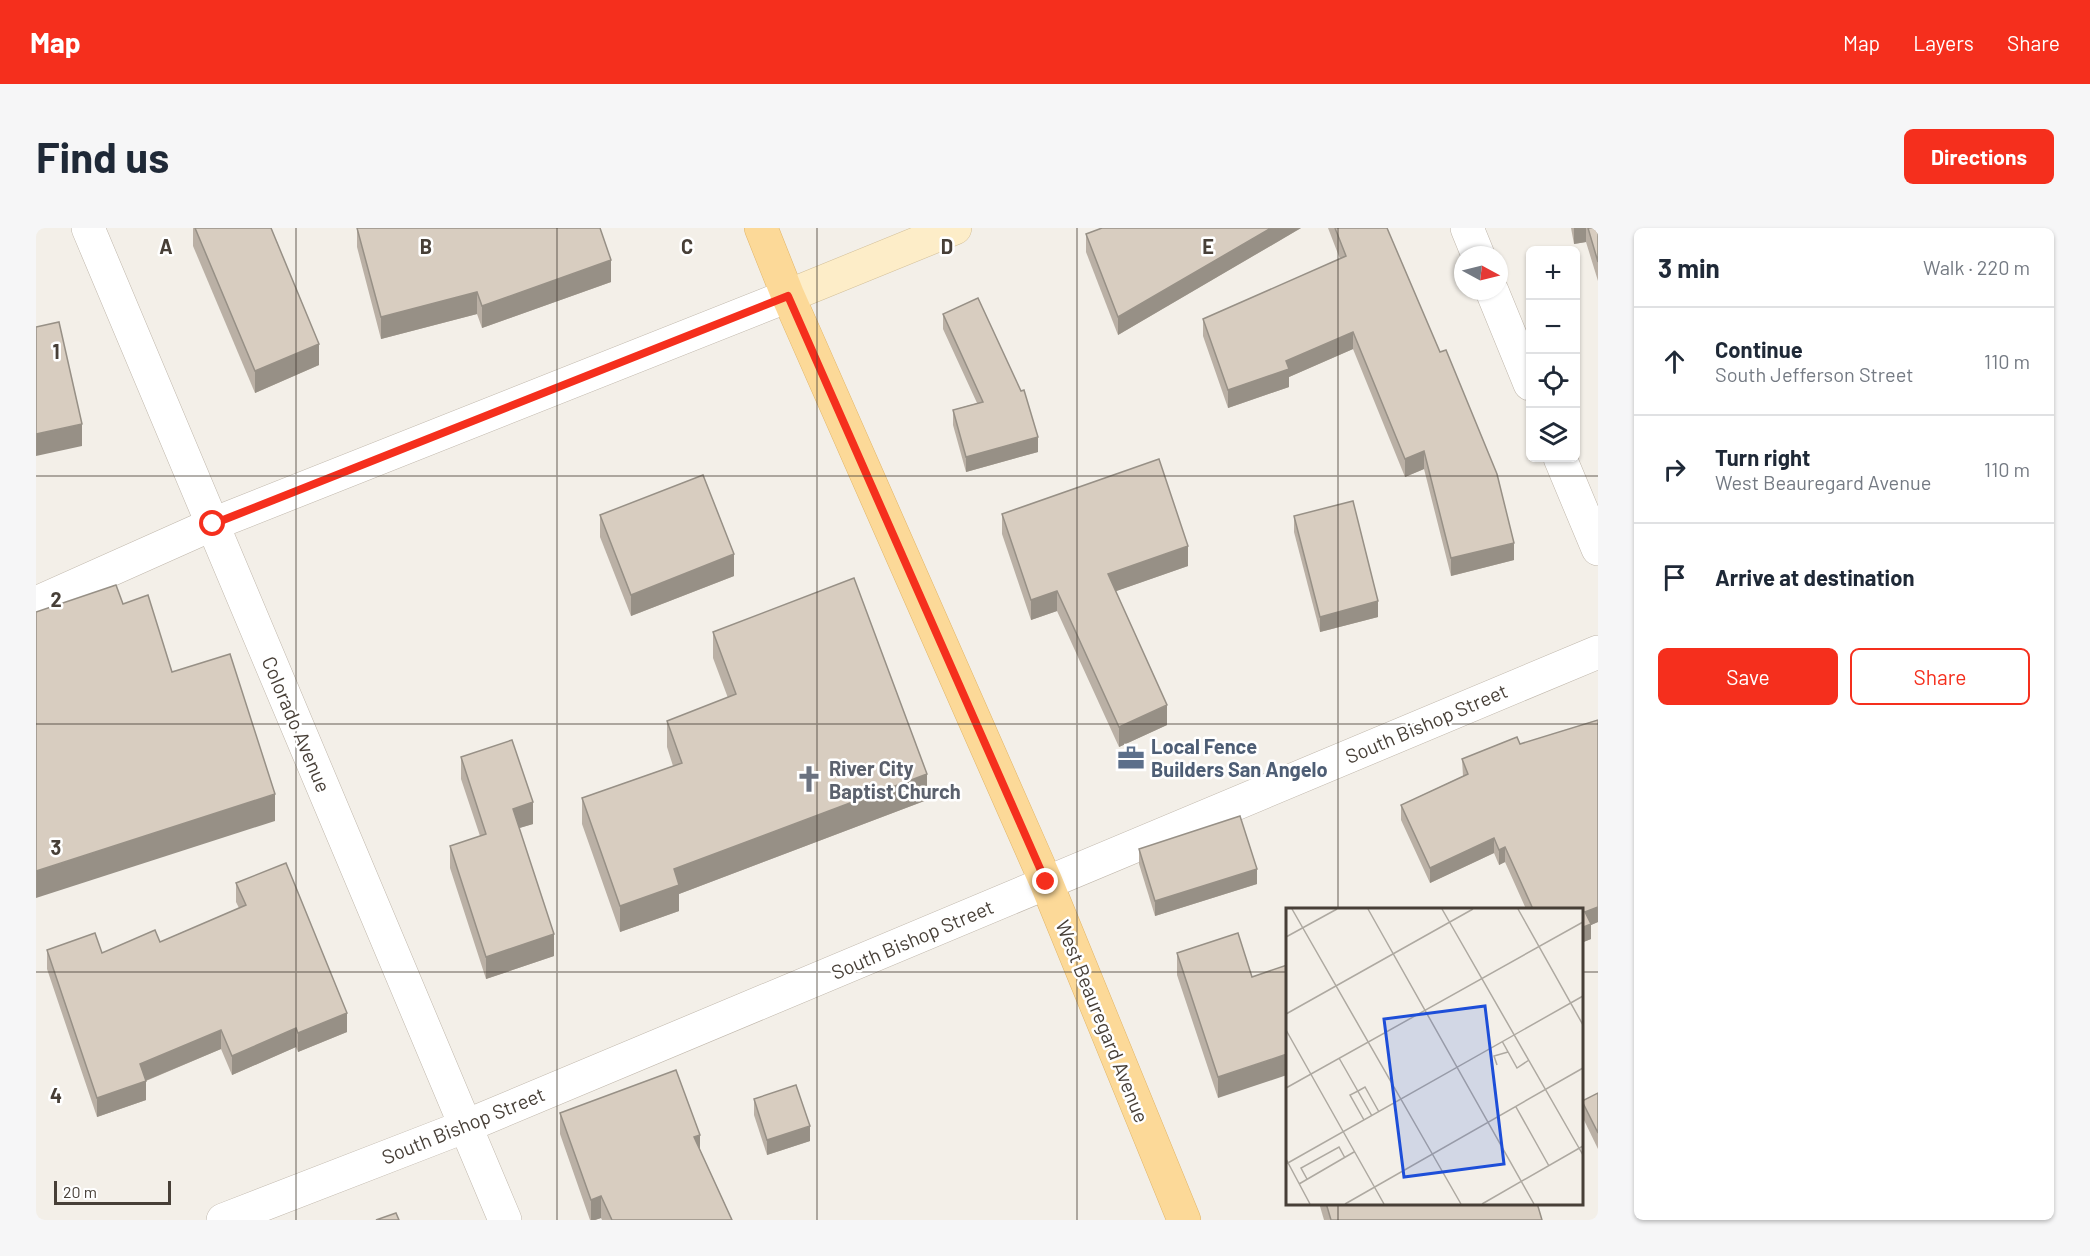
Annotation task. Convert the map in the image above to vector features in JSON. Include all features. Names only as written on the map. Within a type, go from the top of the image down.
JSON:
[{"type":"main road","name":"West Beauregard Avenue","points":[[761,228],[788,296],[1046,882],[1184,1220]]},
{"type":"street","name":"Colorado Avenue","points":[[88,228],[505,1220]]},
{"type":"street","points":[[36,603],[213,524],[955,228]]},
{"type":"street","points":[[1467,228],[1474,246]]},
{"type":"street","points":[[1496,300],[1526,374]]},
{"type":"street","points":[[1562,462],[1598,549]]},
{"type":"street","name":"South Bishop Street","points":[[223,1220],[466,1126],[1598,652]]},
{"type":"building","points":[[195,228],[271,228],[319,344],[255,371]]},
{"type":"building","points":[[357,228],[600,228],[611,260],[482,306],[477,292],[381,317]]},
{"type":"building","points":[[1102,228],[1271,228],[1118,317],[1086,234]]},
{"type":"building","points":[[1335,228],[1387,228],[1440,352],[1446,350],[1497,474],[1514,543],[1451,558],[1424,451],[1405,459],[1353,332],[1286,361],[1289,369],[1228,390],[1203,319],[1346,256]]},
{"type":"building","points":[[1588,228],[1598,228],[1598,262]]},
{"type":"building","points":[[978,298],[1021,391],[1024,390],[1038,437],[966,457],[953,410],[983,402],[943,314]]},
{"type":"building","points":[[59,322],[82,424],[36,434],[36,327]]},
{"type":"building","points":[[1159,459],[1188,546],[1108,574],[1167,705],[1119,727],[1057,591],[1031,600],[1002,514]]},
{"type":"building","points":[[703,475],[734,554],[631,595],[600,515]]},
{"type":"building","points":[[1353,501],[1378,601],[1320,617],[1294,516]]},
{"type":"building","points":[[854,578],[927,774],[674,869],[679,885],[620,906],[582,798],[682,763],[667,721],[736,694],[713,632]]},
{"type":"building","points":[[116,585],[123,604],[148,595],[172,672],[230,654],[275,794],[36,871],[36,612]]},
{"type":"building","points":[[1598,720],[1598,907],[1585,912],[1591,924],[1583,927],[1583,908],[1533,908],[1505,847],[1499,850],[1494,838],[1430,868],[1401,805],[1468,774],[1462,759],[1517,737],[1520,744]]},
{"type":"building","points":[[512,740],[533,802],[513,809],[554,934],[486,957],[450,846],[486,834],[461,757]]},
{"type":"building","points":[[1240,816],[1257,869],[1155,901],[1139,849]]},
{"type":"building","points":[[286,863],[347,1013],[298,1033],[296,1028],[232,1056],[221,1030],[140,1064],[146,1081],[97,1098],[47,950],[95,933],[102,953],[155,930],[160,942],[246,905],[236,883]]},
{"type":"building","points":[[1238,933],[1252,977],[1286,965],[1286,1054],[1218,1077],[1177,953]]},
{"type":"building","points":[[676,1070],[700,1135],[694,1137],[732,1220],[612,1220],[601,1196],[591,1200],[560,1113]]},
{"type":"building","points":[[796,1085],[810,1126],[767,1140],[754,1099]]},
{"type":"building","points":[[1598,1093],[1598,1133],[1583,1103],[1583,1100]]},
{"type":"building","points":[[1327,1205],[1538,1205],[1542,1220],[1331,1220]]},
{"type":"building","points":[[396,1213],[399,1220],[376,1220]]},
{"type":"place","name":"Local Fence Builders San Angelo","points":[[1131,758]]},
{"type":"place","name":"River City Baptist Church","points":[[809,779]]},
{"type":"route","points":[[213,524],[788,296],[1046,882]]}]
